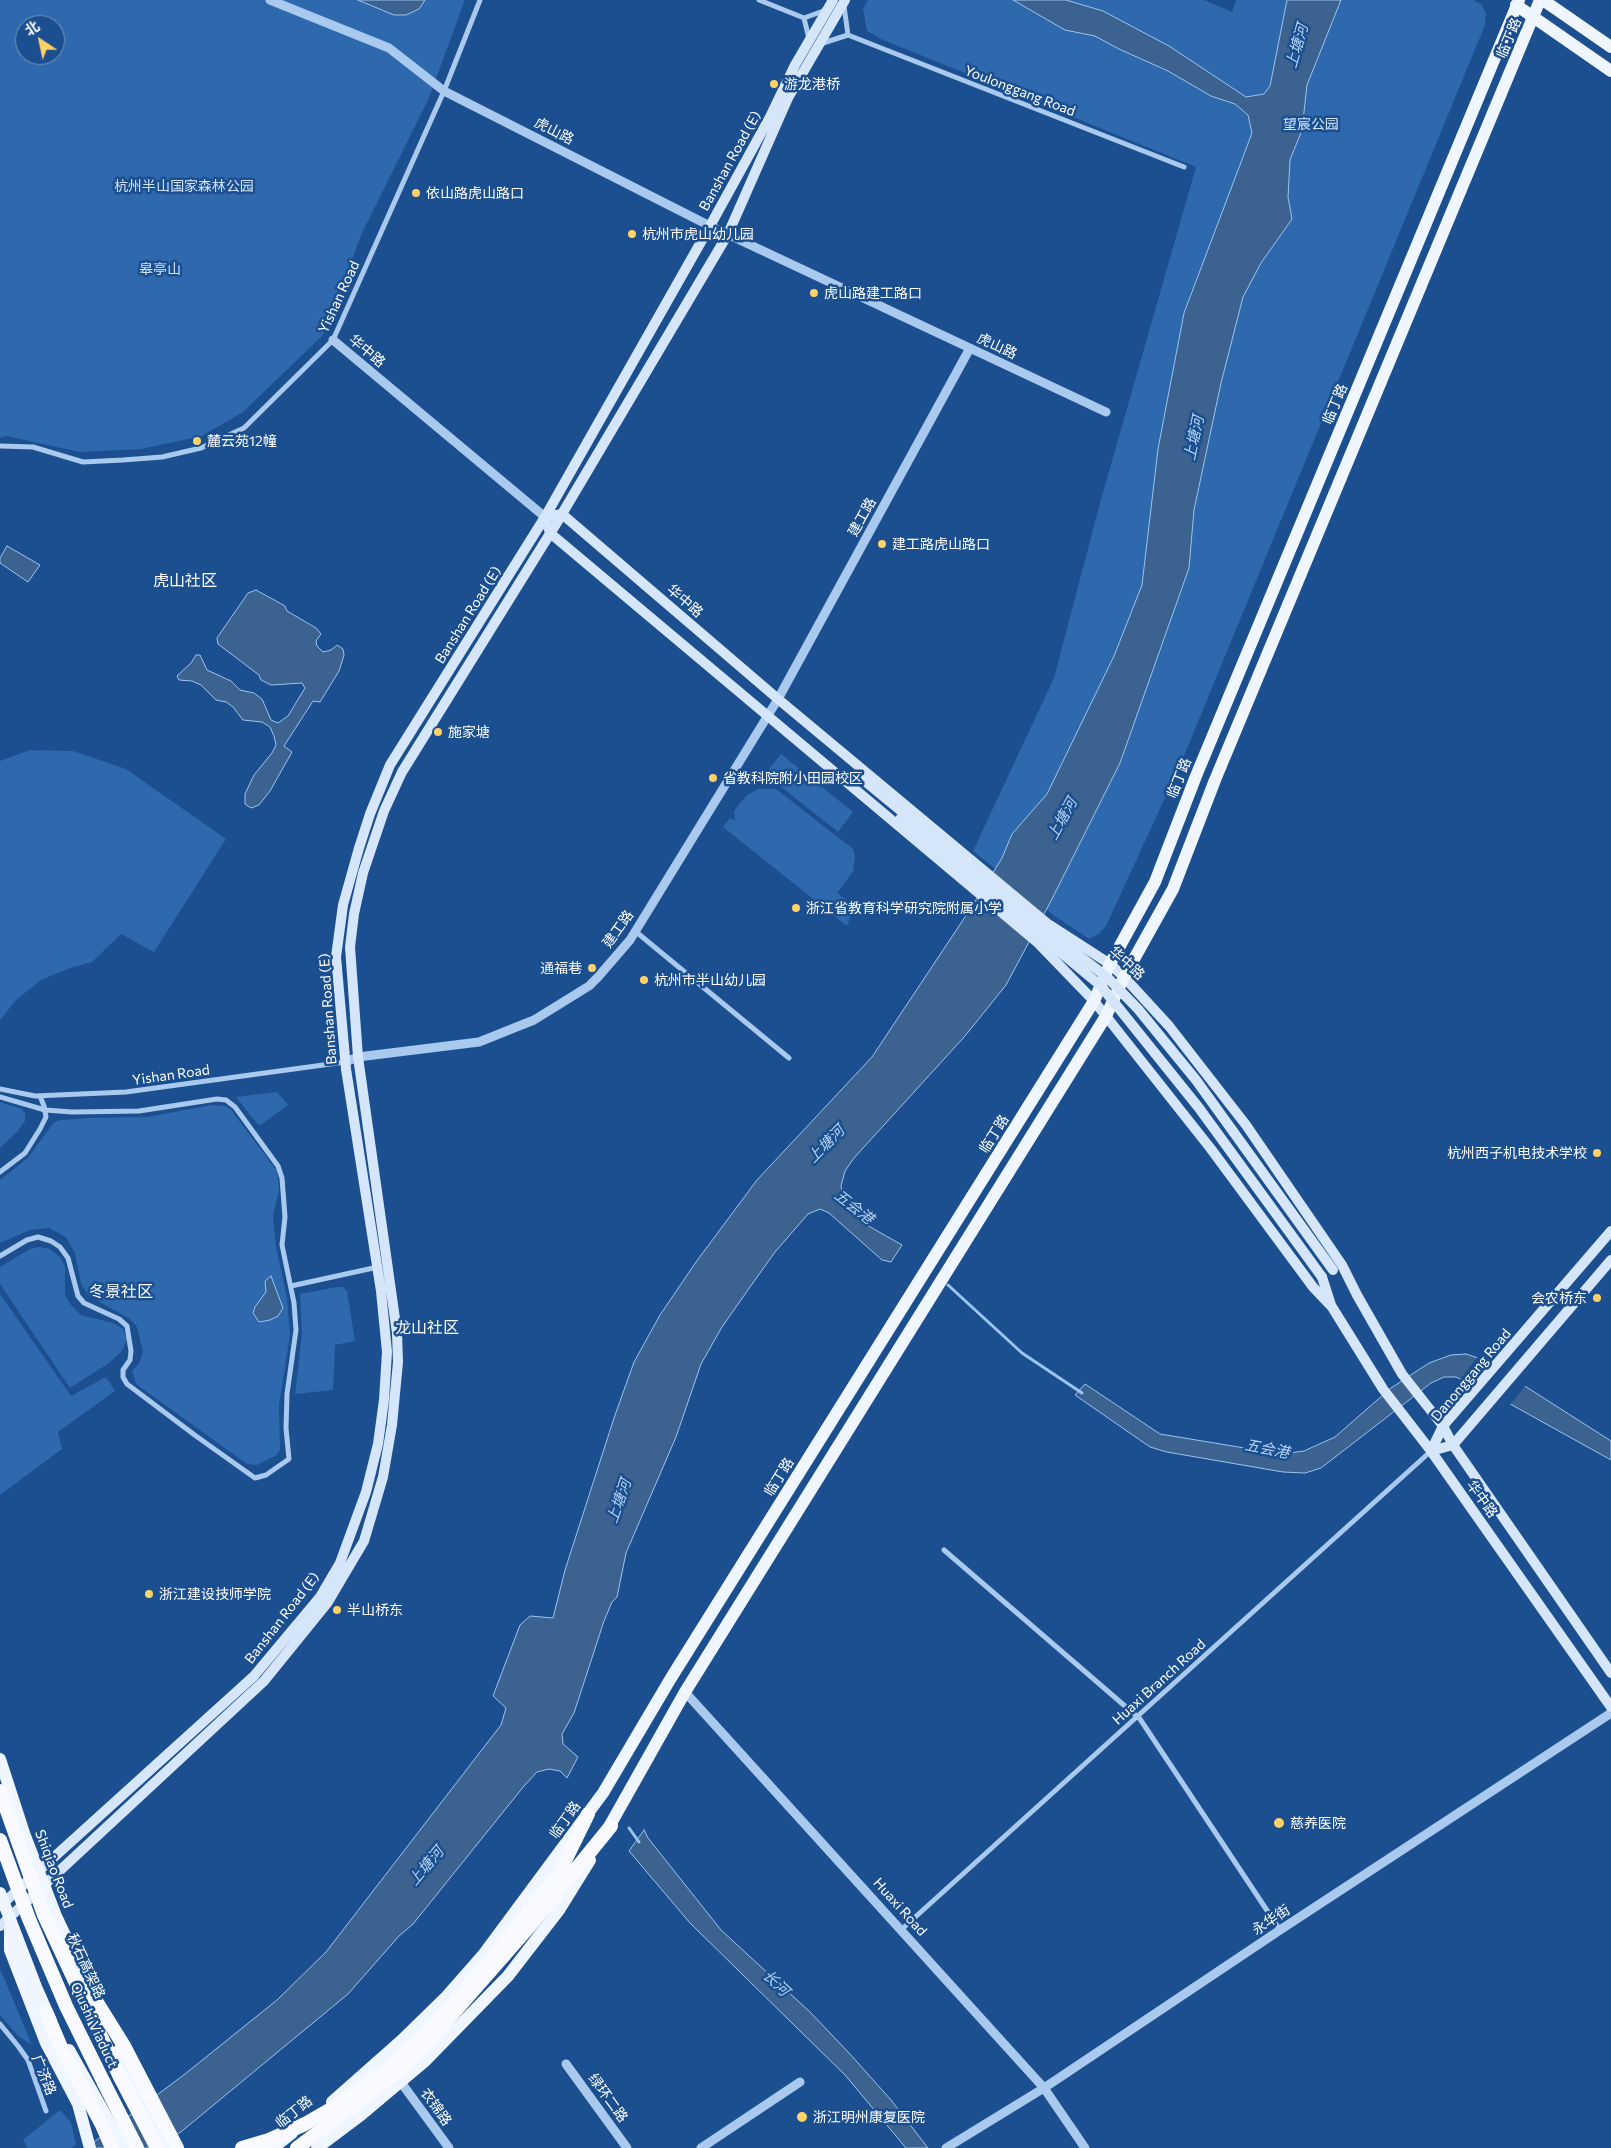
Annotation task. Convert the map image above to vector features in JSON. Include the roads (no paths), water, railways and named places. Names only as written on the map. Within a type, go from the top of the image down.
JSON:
[{"type":"highway","name":"秋石高架路","points":[[0,1791],[44,1915],[120,2077],[167,2148]]},
{"type":"highway","points":[[297,2148],[394,2075],[428,2042],[487,1977],[565,1874],[588,1814]]},
{"type":"highway","points":[[242,2148],[269,2140],[305,2124],[338,2105],[389,2068],[424,2035],[565,1874],[610,1826]]},
{"type":"highway","name":"Qiushi Viaduct","points":[[0,1840],[29,1919],[66,2006],[138,2148]]},
{"type":"highway","points":[[96,2001],[143,2081],[167,2148]]},
{"type":"highway","points":[[46,2012],[63,2052],[112,2148]]},
{"type":"main road","name":"临丁路","points":[[317,2148],[424,2062],[508,1976],[559,1910],[610,1826],[685,1692],[1106,1016],[1124,977],[1172,889],[1219,771],[1541,0]]},
{"type":"main road","points":[[1541,0],[1611,47]]},
{"type":"main road","name":"Banshan Road (E)","points":[[1,1900],[39,1873],[254,1676],[320,1597],[340,1563],[366,1492],[378,1444],[384,1400],[387,1352],[382,1267],[358,1057],[350,947],[354,914],[363,873],[384,811],[402,772],[562,514],[728,234],[815,42],[827,10],[840,1]]},
{"type":"main road","name":"Banshan Road (E)","points":[[5,1922],[264,1681],[328,1602],[364,1541],[382,1477],[392,1425],[398,1362],[397,1343],[346,1062],[336,957],[343,905],[370,814],[390,766],[545,517],[710,226],[770,117],[782,90],[840,1]]},
{"type":"main road","name":"临丁路","points":[[273,2148],[375,2065],[447,1996],[483,1955],[588,1814],[1094,1001],[1110,964],[1155,882],[1196,776],[1514,2]]},
{"type":"main road","points":[[1514,2],[1611,71]]},
{"type":"main road","points":[[550,533],[545,517],[562,514]]},
{"type":"main road","name":"华中路","points":[[562,514],[804,721],[1048,924],[1110,964],[1169,1026],[1246,1125],[1342,1265],[1357,1296],[1402,1374],[1443,1426],[1453,1445],[1611,1673]]},
{"type":"main road","name":"华中路","points":[[550,533],[792,734],[1038,943],[1094,1001],[1212,1149],[1312,1287],[1332,1307]]},
{"type":"main road","name":"华中路","points":[[804,721],[859,781],[1101,986],[1199,1108],[1322,1277],[1332,1307],[1382,1389],[1430,1451],[1611,1707]]},
{"type":"main road","name":"华中路","points":[[792,734],[859,781],[1106,977],[1138,1009],[1196,1080],[1333,1270],[1357,1296]]},
{"type":"main road","name":"Danonggang Road","points":[[1430,1451],[1443,1426],[1508,1353],[1611,1231]]},
{"type":"main road","points":[[1430,1451],[1453,1445],[1611,1260]]},
{"type":"main road","name":"Shiqiao Road","points":[[0,1759],[39,1873],[56,1916],[167,2148]]},
{"type":"main road","points":[[44,1887],[1,1900],[10,1950],[46,2043],[78,2104],[89,2144]]},
{"type":"main road","points":[[5,1922],[46,2012],[111,2122],[124,2148]]},
{"type":"street","name":"虎山路","points":[[270,0],[389,48],[444,91],[710,226],[1106,412]]},
{"type":"street","name":"Yishan Road","points":[[0,446],[33,447],[83,462],[162,457],[201,448],[244,428],[333,340],[444,91],[480,0]]},
{"type":"street","points":[[759,0],[804,18],[827,10]]},
{"type":"street","points":[[804,18],[815,42],[848,36],[840,1]]},
{"type":"street","name":"Youlonggang Road","points":[[848,36],[1184,167]]},
{"type":"street","name":"华中路","points":[[333,340],[545,517]]},
{"type":"street","name":"建工路","points":[[346,1062],[358,1057],[479,1042],[534,1020],[589,986],[635,931],[778,699],[970,348]]},
{"type":"street","points":[[635,931],[789,1058]]},
{"type":"street","name":"Yishan Road","points":[[0,1089],[40,1096],[126,1092],[346,1062]]},
{"type":"street","points":[[0,1172],[25,1153],[46,1117],[40,1096]]},
{"type":"street","points":[[0,1097],[45,1110],[139,1111],[218,1099],[226,1100],[235,1106],[278,1166],[282,1178],[285,1217],[282,1245],[294,1303],[296,1330],[287,1394],[286,1428],[289,1459],[266,1475],[255,1478],[127,1384],[123,1377],[123,1370],[130,1360],[131,1351],[127,1326],[119,1319],[84,1303],[78,1296],[68,1258],[60,1247],[38,1236],[27,1240],[0,1256]]},
{"type":"street","points":[[291,1286],[382,1267]]},
{"type":"street","name":"Huaxi Branch Road","points":[[902,1929],[1430,1451]]},
{"type":"street","points":[[944,1550],[1137,1717],[1280,1930]]},
{"type":"street","name":"Huaxi Road","points":[[685,1692],[902,1929],[1044,2088],[1085,2148]]},
{"type":"street","name":"永华街","points":[[946,2148],[1044,2088],[1280,1930],[1611,1713]]},
{"type":"street","name":"广济路","points":[[0,2024],[28,2060],[46,2111]]},
{"type":"street","name":"绿环二路","points":[[566,2064],[627,2148]]},
{"type":"street","name":"衣锦路","points":[[400,2081],[449,2148]]},
{"type":"street","points":[[701,2148],[800,2082]]},
{"type":"water","points":[[358,0],[425,0],[419,9],[406,15],[394,15]]},
{"type":"water","name":"上塘河","points":[[1013,0],[1066,0],[1103,11],[1169,46],[1246,97],[1264,94],[1270,86],[1287,0],[1341,0],[1307,85],[1302,130],[1290,160],[1288,197],[1292,219],[1261,263],[1243,297],[1221,383],[1194,510],[1189,568],[1120,763],[1052,899],[1006,985],[965,1036],[854,1158],[845,1171],[841,1186],[843,1197],[852,1212],[865,1224],[902,1245],[891,1262],[882,1260],[829,1213],[820,1209],[808,1214],[775,1252],[750,1287],[722,1327],[701,1364],[676,1437],[626,1553],[617,1597],[612,1602],[604,1621],[574,1713],[562,1734],[563,1744],[578,1757],[567,1778],[560,1771],[549,1769],[537,1772],[413,1924],[399,1936],[348,1994],[182,2131],[158,2148],[86,2148],[185,2074],[277,2000],[326,1952],[501,1725],[506,1708],[493,1696],[520,1625],[530,1616],[553,1618],[565,1570],[614,1418],[634,1362],[660,1315],[696,1262],[757,1180],[872,1057],[969,911],[1002,858],[1012,834],[1047,794],[1114,656],[1142,585],[1158,449],[1184,313],[1252,133],[1248,115],[1235,104],[1211,96],[1168,71],[1095,36],[1065,30]]},
{"type":"water","points":[[7,546],[40,565],[28,582],[0,563],[0,558]]},
{"type":"water","points":[[256,590],[285,606],[287,611],[316,628],[321,634],[316,641],[317,646],[323,652],[331,650],[337,645],[343,649],[344,655],[339,671],[320,702],[313,701],[284,746],[292,752],[270,791],[259,805],[251,808],[245,804],[245,794],[254,775],[272,753],[276,745],[270,727],[262,722],[243,720],[233,707],[226,702],[216,700],[201,685],[192,681],[179,680],[177,676],[191,663],[196,655],[200,655],[207,670],[231,681],[240,690],[254,693],[262,699],[271,720],[278,723],[288,716],[305,688],[302,683],[271,685],[261,680],[259,675],[218,644],[217,638],[248,593]]},
{"type":"water","points":[[271,1276],[283,1308],[278,1316],[259,1322],[253,1313],[266,1292],[265,1281]]},
{"type":"water","points":[[1466,1354],[1484,1360],[1611,1441],[1611,1460],[1503,1400],[1456,1377],[1444,1377],[1431,1383],[1321,1468],[1305,1473],[1283,1472],[1167,1452],[1150,1447],[1075,1395],[1085,1384],[1160,1434],[1281,1454],[1304,1451],[1335,1437],[1391,1388],[1429,1363],[1451,1355]]},
{"type":"water","points":[[644,1830],[648,1838],[721,1930],[810,2012],[850,2054],[891,2100],[928,2148],[906,2148],[845,2075],[690,1923],[629,1851]]},
{"type":"waterway","name":"五会港","points":[[948,1285],[1022,1353],[1082,1393]]},
{"type":"waterway","name":"长河","points":[[629,1828],[639,1842]]},
{"type":"place","name":"游龙港桥","points":[[774,84]]},
{"type":"place","name":"依山路虎山路口","points":[[416,193]]},
{"type":"place","name":"杭州市虎山幼儿园","points":[[632,234]]},
{"type":"place","name":"虎山路建工路口","points":[[814,293]]},
{"type":"place","name":"麓云苑12幢","points":[[197,441]]},
{"type":"place","name":"建工路虎山路口","points":[[882,544]]},
{"type":"place","name":"施家塘","points":[[438,732]]},
{"type":"place","name":"省教科院附小田园校区","points":[[713,778]]},
{"type":"place","name":"浙江省教育科学研究院附属小学","points":[[796,908]]},
{"type":"place","name":"通福巷","points":[[592,968]]},
{"type":"place","name":"杭州市半山幼儿园","points":[[644,980]]},
{"type":"place","name":"杭州西子机电技术学校","points":[[1597,1153]]},
{"type":"place","name":"会农桥东","points":[[1597,1298]]},
{"type":"place","name":"浙江建设技师学院","points":[[149,1594]]},
{"type":"place","name":"半山桥东","points":[[337,1610]]},
{"type":"place","name":"慈养医院","points":[[1279,1823]]},
{"type":"place","name":"浙江明州康复医院","points":[[802,2117]]},
{"type":"district","name":"虎山社区","points":[[185,581]]},
{"type":"district","name":"冬景社区","points":[[121,1292]]},
{"type":"district","name":"龙山社区","points":[[427,1328]]},
{"type":"park label","name":"望宸公园","points":[[1311,124]]},
{"type":"park label","name":"杭州半山国家森林公园","points":[[184,186]]},
{"type":"park label","name":"皋亭山","points":[[160,269]]}]
